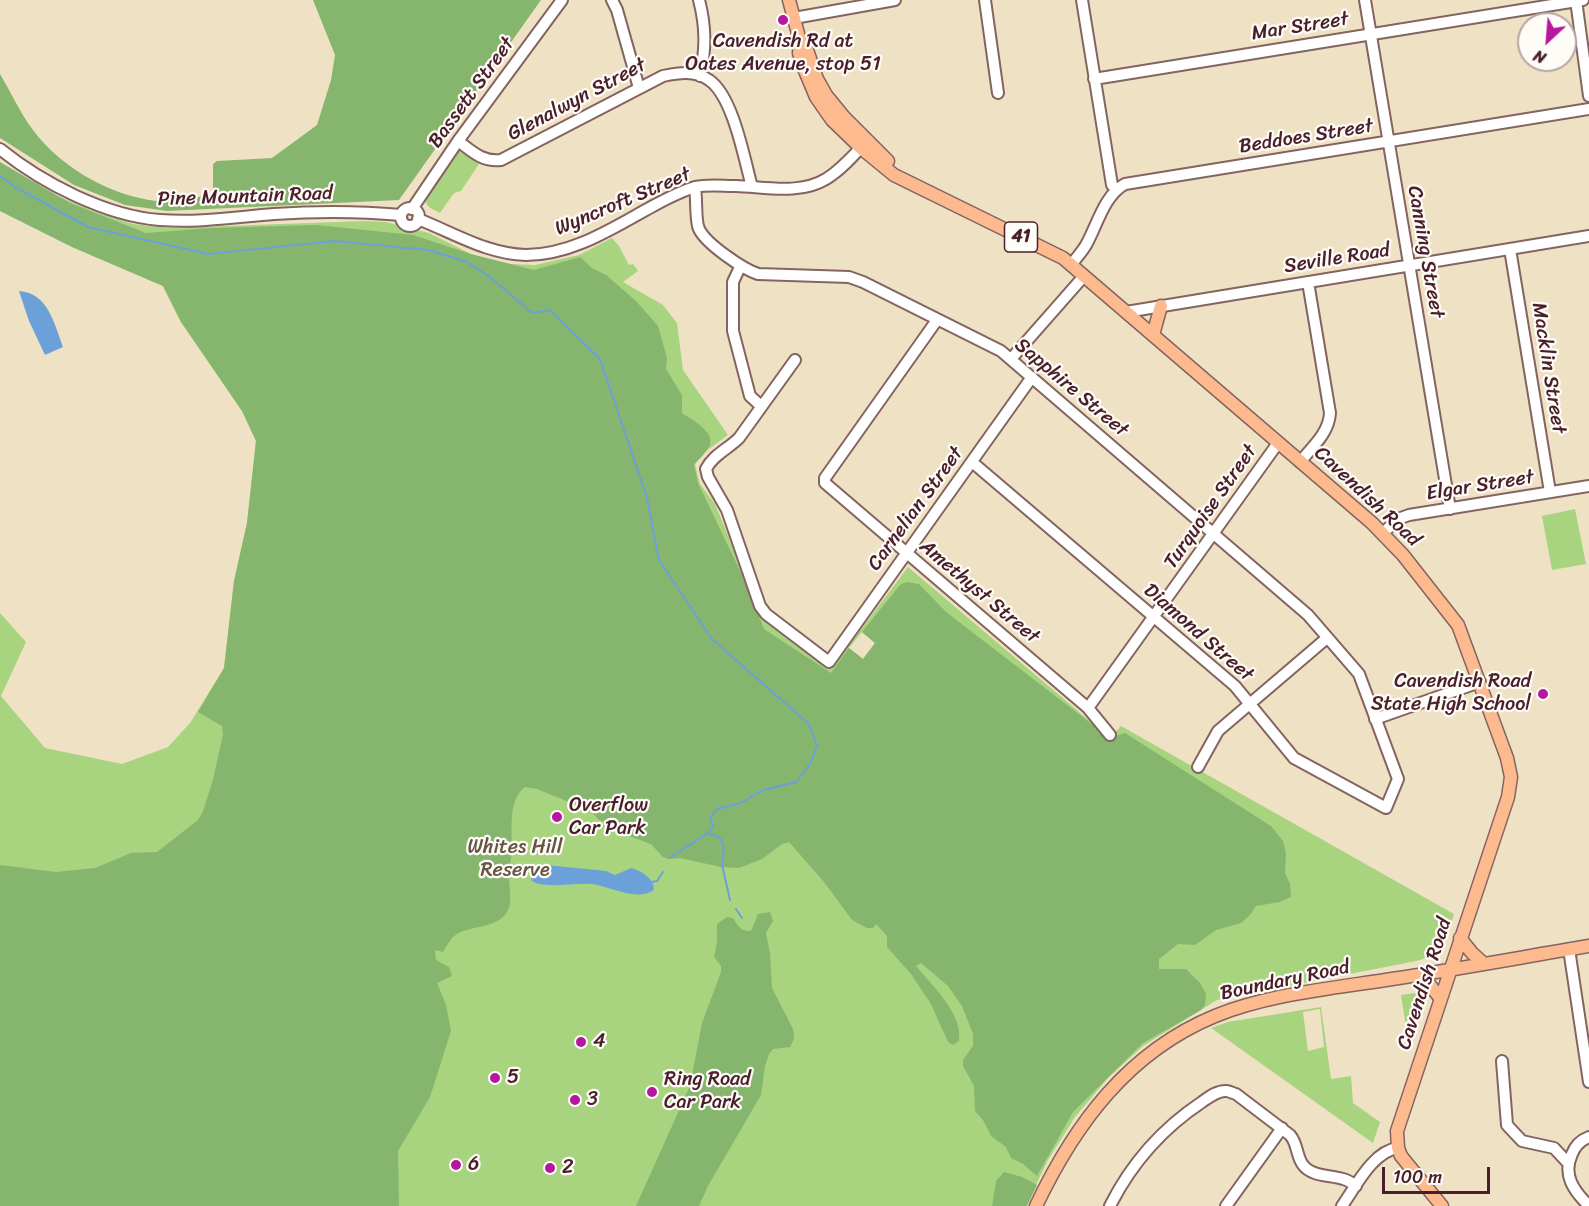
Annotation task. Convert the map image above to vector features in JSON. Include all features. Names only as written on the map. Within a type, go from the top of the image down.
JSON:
[{"type":"main road","name":"Cavendish Road","points":[[789,0],[801,41],[802,66],[816,98],[832,120],[864,145],[894,175],[1053,252],[1071,265],[1383,533],[1455,620],[1464,637],[1507,758],[1511,781],[1508,797],[1399,1119],[1398,1148]]},
{"type":"main road","points":[[1153,335],[1161,306]]},
{"type":"main road","points":[[1460,938],[1470,952],[1483,963]]},
{"type":"main road","name":"Boundary Road","points":[[1036,1206],[1064,1152],[1104,1095],[1141,1060],[1177,1035],[1215,1016],[1260,1002],[1589,946]]},
{"type":"main road","points":[[1418,975],[1441,999]]},
{"type":"main road","points":[[1398,1148],[1403,1158],[1442,1206]]},
{"type":"street","name":"Bassett Street","points":[[412,209],[458,141],[562,0]]},
{"type":"street","points":[[612,0],[617,10],[639,88]]},
{"type":"street","points":[[699,0],[705,33],[705,52],[700,76],[709,80],[722,92],[730,111],[752,187]]},
{"type":"street","points":[[794,18],[890,0]]},
{"type":"street","points":[[985,0],[998,93]]},
{"type":"street","points":[[1071,265],[1086,244],[1116,189],[1113,185],[1082,0]]},
{"type":"street","name":"Canning Street","points":[[1365,0],[1450,509]]},
{"type":"street","points":[[1578,0],[1589,96]]},
{"type":"street","name":"Mar Street","points":[[1094,79],[1578,0]]},
{"type":"street","name":"Glenalwyn Street","points":[[458,141],[477,156],[488,161],[501,160],[663,76],[677,73],[700,76]]},
{"type":"street","name":"Beddoes Street","points":[[1116,189],[1125,184],[1589,109]]},
{"type":"street","name":"Wyncroft Street","points":[[418,219],[489,249],[528,255],[571,247],[695,187],[796,188],[816,184],[832,175],[864,145]]},
{"type":"street","name":"Pine Mountain Road","points":[[0,149],[27,168],[80,198],[114,210],[158,220],[184,221],[352,211],[401,215]]},
{"type":"street","name":"Sapphire Street","points":[[695,187],[699,229],[704,237],[740,267],[758,273],[849,277],[1001,351],[1308,615],[1359,674],[1375,719]]},
{"type":"street","points":[[412,209],[417,213],[418,219],[414,225],[408,226],[402,222],[401,215],[405,210],[412,209]]},
{"type":"street","name":"Seville Road","points":[[1126,312],[1589,236]]},
{"type":"street","name":"Macklin Street","points":[[1510,249],[1550,492]]},
{"type":"street","points":[[740,267],[733,282],[733,331],[750,396],[761,406],[795,360]]},
{"type":"street","points":[[1011,359],[1084,276]]},
{"type":"street","points":[[1300,462],[1324,433],[1330,413],[1308,282]]},
{"type":"street","name":"Amethyst Street","points":[[937,320],[825,478],[825,483],[1088,708],[1110,735]]},
{"type":"street","name":"Carnelian Street","points":[[761,406],[739,438],[730,447],[711,459],[706,469],[708,477],[727,510],[760,606],[766,614],[829,662],[1032,377]]},
{"type":"street","name":"Turquoise Street","points":[[1088,708],[1278,443]]},
{"type":"street","name":"Diamond Street","points":[[972,462],[1235,686],[1294,758],[1386,808],[1398,779],[1375,719]]},
{"type":"street","name":"Elgar Street","points":[[1383,533],[1395,521],[1405,516],[1589,486]]},
{"type":"street","points":[[1198,767],[1218,731],[1327,638]]},
{"type":"street","points":[[1375,719],[1480,682]]},
{"type":"street","points":[[1569,949],[1587,1052],[1589,1082]]},
{"type":"street","points":[[1502,1061],[1507,1125],[1522,1141],[1554,1148],[1568,1163]]},
{"type":"street","points":[[1110,1206],[1131,1170],[1152,1144],[1186,1112],[1212,1095],[1227,1090],[1236,1094],[1295,1140],[1301,1163],[1307,1169],[1315,1173],[1345,1179],[1356,1186]]},
{"type":"street","points":[[1226,1206],[1282,1128]]},
{"type":"street","points":[[1589,1137],[1576,1147],[1568,1163],[1573,1188],[1589,1206]]},
{"type":"street","points":[[1342,1206],[1376,1158],[1388,1150],[1398,1148]]},
{"type":"green space","points":[[313,0],[541,0],[399,200],[167,211],[125,205],[74,185],[0,138],[0,74],[33,130],[56,155],[84,176],[116,191],[155,201],[213,195],[213,164],[217,161],[272,158],[317,125],[331,80],[335,55]]},
{"type":"green space","points":[[459,151],[479,164],[461,191],[454,193],[440,213],[427,205],[425,197]]},
{"type":"green space","name":"Whites Hill Reserve","points":[[0,162],[70,203],[146,233],[212,228],[316,225],[413,235],[471,254],[534,270],[580,257],[592,268],[606,275],[636,301],[658,326],[667,358],[666,369],[682,395],[682,413],[701,426],[711,440],[707,450],[694,465],[698,483],[742,575],[764,629],[831,673],[849,648],[863,659],[875,643],[862,632],[900,585],[906,582],[919,584],[946,612],[1110,738],[1125,733],[1271,826],[1283,841],[1286,853],[1285,873],[1290,884],[1291,897],[1280,902],[1256,906],[1241,923],[1216,930],[1195,945],[1178,944],[1159,959],[1159,969],[1186,969],[1200,983],[1206,994],[1205,1005],[1201,1010],[1143,1043],[1073,1112],[1037,1176],[1023,1164],[1011,1158],[1006,1147],[991,1136],[983,1120],[975,1111],[974,1086],[963,1066],[963,1060],[973,1046],[973,1034],[962,1006],[948,986],[921,963],[916,966],[945,1000],[956,1020],[959,1041],[953,1045],[948,1042],[931,1004],[911,974],[887,947],[887,936],[876,924],[873,928],[867,928],[852,920],[824,882],[789,842],[782,844],[762,859],[739,868],[721,867],[680,858],[668,859],[663,857],[651,844],[629,836],[621,827],[599,820],[591,811],[537,789],[525,787],[513,807],[509,876],[510,904],[507,912],[496,922],[457,934],[443,952],[435,950],[436,960],[449,967],[452,976],[437,983],[446,1005],[451,1031],[430,1097],[398,1151],[399,1206],[0,1206],[0,865],[56,872],[95,868],[131,853],[157,852],[198,820],[213,780],[223,734],[222,726],[198,712],[224,668],[234,581],[247,523],[256,441],[242,411],[181,322],[163,286],[72,247],[0,211]]},
{"type":"green space","name":"Whites Hill Reserve","points":[[58,196],[95,212],[133,224],[170,228],[386,222],[429,233],[475,256],[510,264],[535,265],[579,255],[612,238],[629,265],[633,264],[638,271],[623,282],[663,305],[677,323],[683,370],[728,435],[694,460],[700,484],[715,504],[761,615],[831,669],[908,567],[1110,738],[1121,726],[1454,914],[1443,945],[1434,954],[1416,961],[1217,1000],[1143,1046],[1108,1078],[1075,1117],[1048,1160],[1026,1206],[0,1206],[0,613],[26,642],[1,696],[45,748],[122,764],[168,747],[190,723],[224,668],[234,581],[247,523],[256,441],[242,411],[181,322],[163,286],[72,247],[0,211]],"holes":[[[862,632],[875,643],[863,659],[849,648]]]},
{"type":"green space","points":[[1575,509],[1586,564],[1552,570],[1542,516]]},
{"type":"green space","points":[[770,912],[773,921],[766,933],[770,953],[772,988],[793,1029],[794,1036],[790,1047],[773,1049],[769,1054],[761,1095],[708,1186],[699,1206],[636,1206],[690,1086],[702,1023],[721,972],[721,966],[714,957],[717,924],[727,917],[733,918],[742,929],[751,931],[758,914]]},
{"type":"green space","points":[[1421,992],[1423,996],[1408,1040],[1401,995]]},
{"type":"green space","points":[[1321,1007],[1331,1079],[1351,1076],[1353,1103],[1380,1122],[1373,1143],[1211,1028],[1228,1022]],"holes":[[[1320,1009],[1324,1047],[1308,1051],[1303,1012]]]},
{"type":"green space","points":[[1004,1172],[1022,1177],[1037,1185],[1027,1206],[992,1206],[996,1181]]},
{"type":"water","points":[[19,291],[37,297],[43,303],[53,319],[63,347],[45,355],[29,321]]},
{"type":"water","points":[[546,865],[606,871],[615,875],[631,868],[643,873],[652,882],[654,890],[631,894],[591,884],[543,885],[531,880],[533,868]]},
{"type":"waterway","points":[[0,176],[15,187],[88,227],[208,254],[335,241],[428,250],[467,262],[490,277],[532,313],[550,310],[600,359],[647,498],[659,560],[712,639],[809,724],[817,746],[810,764],[796,782],[763,790],[741,803],[717,809],[710,818],[713,826],[708,833],[671,857]]},
{"type":"waterway","points":[[708,833],[720,838],[724,848],[722,865],[730,900]]},
{"type":"waterway","points":[[652,882],[657,881],[663,872]]},
{"type":"waterway","points":[[736,909],[742,918]]},
{"type":"place","name":"Cavendish Rd at Oates Avenue, stop 51","points":[[783,20]]},
{"type":"place","name":"Cavendish Road State High School","points":[[1543,694]]},
{"type":"place","name":"Overflow Car Park","points":[[557,817]]},
{"type":"place","name":"4","points":[[581,1042]]},
{"type":"place","name":"5","points":[[495,1078]]},
{"type":"place","name":"Ring Road Car Park","points":[[652,1092]]},
{"type":"place","name":"3","points":[[575,1100]]},
{"type":"place","name":"6","points":[[456,1165]]},
{"type":"place","name":"2","points":[[550,1168]]}]
